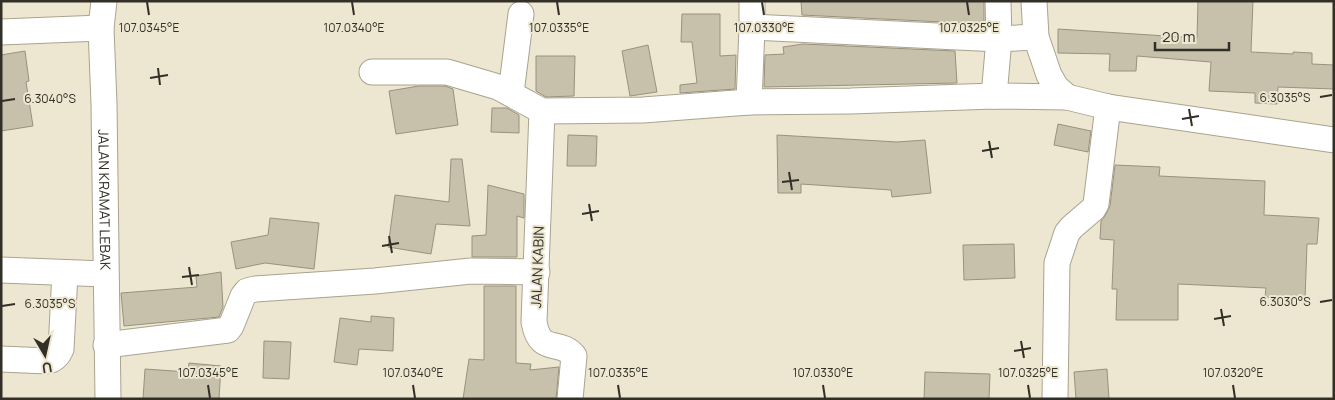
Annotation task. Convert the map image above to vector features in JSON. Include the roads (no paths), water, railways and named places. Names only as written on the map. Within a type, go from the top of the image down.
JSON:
[{"type":"street","name":"JALAN KRAMAT LEBAK","points":[[104,1],[101,28],[104,104],[108,399]]},
{"type":"street","points":[[749,102],[752,1]]},
{"type":"street","points":[[994,96],[999,39],[998,1]]},
{"type":"street","points":[[1034,1],[1036,37],[1049,75],[1056,87],[1067,97]]},
{"type":"street","points":[[512,93],[522,14]]},
{"type":"street","points":[[752,27],[999,39],[1036,37]]},
{"type":"street","points":[[1,32],[101,28]]},
{"type":"street","points":[[372,72],[447,72],[498,87],[542,111],[643,110],[749,102],[870,101],[994,96],[1067,97],[1108,107],[1334,140]]},
{"type":"street","points":[[1055,399],[1057,263],[1067,233],[1096,204],[1108,107]]},
{"type":"street","name":"JALAN KABIN","points":[[542,111],[534,322],[536,334],[542,342],[571,352],[574,356],[570,399]]},
{"type":"street","points":[[1,270],[106,274]]},
{"type":"street","points":[[106,345],[224,331],[231,326],[247,290],[471,272],[537,272]]},
{"type":"street","points":[[1,358],[52,360],[59,354],[61,349],[65,273]]}]
